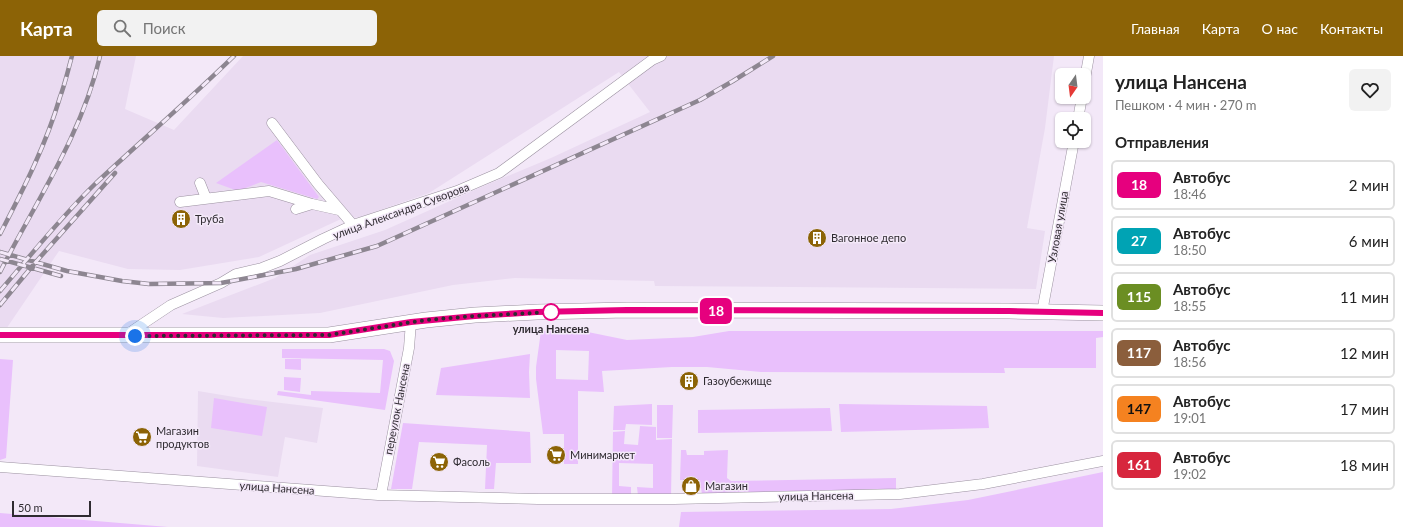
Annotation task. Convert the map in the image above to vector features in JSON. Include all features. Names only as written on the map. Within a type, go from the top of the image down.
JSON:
[{"type":"main road","points":[[0,335],[329,335],[411,322],[475,316],[627,310],[1009,311],[1103,313]]},
{"type":"street","name":"улица Александра Суворова","points":[[124,336],[171,305],[221,283],[236,274],[280,262],[353,225],[457,191],[499,173],[652,60],[661,56]]},
{"type":"street","points":[[1087,68],[1089,56]]},
{"type":"street","points":[[272,123],[318,184],[353,225]]},
{"type":"street","name":"Узловая улица","points":[[1042,312],[1073,148]]},
{"type":"street","points":[[200,183],[206,198]]},
{"type":"street","points":[[180,202],[269,191],[312,204],[339,210]]},
{"type":"street","points":[[296,209],[312,204]]},
{"type":"street","name":"переулок Нансена","points":[[381,495],[409,348],[411,322]]},
{"type":"street","name":"улица Нансена","points":[[0,467],[381,495],[538,499],[674,499],[900,494],[983,484],[1103,461]]},
{"type":"shaded area","points":[[0,56],[136,56],[125,109],[174,130],[243,56],[1054,56],[1045,128],[1027,228],[1045,231],[1036,289],[655,286],[654,281],[515,278],[453,285],[320,313],[223,318],[182,314],[275,278],[310,255],[385,230],[551,158],[650,112],[619,72],[429,193],[360,217],[341,219],[259,257],[180,270],[128,269],[59,251],[0,338]]},
{"type":"shaded area","points":[[277,140],[319,197],[317,199],[261,182],[238,191],[216,183]]},
{"type":"shaded area","points":[[578,330],[627,340],[693,337],[729,331],[1103,331],[1103,337],[1096,338],[1096,368],[1004,368],[1005,373],[761,372],[707,367],[672,367],[602,371],[604,392],[578,391],[578,464],[564,464],[564,434],[543,434],[536,379],[536,367],[541,331]],"holes":[[[556,350],[589,351],[588,380],[556,379]]]},
{"type":"shaded area","points":[[282,349],[384,349],[390,351],[394,361],[385,410],[277,395],[278,391],[311,395],[311,391],[380,393],[383,360],[282,358]]},
{"type":"shaded area","points":[[530,354],[530,398],[436,395],[441,368]]},
{"type":"shaded area","points":[[0,359],[13,360],[6,458],[0,460]]},
{"type":"shaded area","points":[[285,359],[301,359],[301,370],[285,369]]},
{"type":"shaded area","points":[[284,377],[301,378],[300,392],[284,390]]},
{"type":"shaded area","points":[[198,391],[240,398],[323,408],[317,443],[285,437],[278,477],[197,466]]},
{"type":"shaded area","points":[[214,398],[267,407],[262,436],[211,428]]},
{"type":"shaded area","points":[[652,404],[652,425],[626,424],[625,430],[613,430],[614,406]]},
{"type":"shaded area","points":[[839,404],[987,406],[989,428],[841,432]]},
{"type":"shaded area","points":[[657,405],[673,405],[672,438],[657,438]]},
{"type":"shaded area","points":[[830,408],[832,431],[698,433],[698,410]]},
{"type":"shaded area","points":[[403,423],[530,432],[531,463],[496,463],[494,489],[485,489],[487,445],[419,442],[412,489],[391,489]]},
{"type":"shaded area","points":[[640,426],[656,427],[656,440],[672,439],[671,497],[638,496],[637,487],[653,488],[653,464],[619,463],[619,486],[631,487],[631,496],[612,497],[613,432],[625,431],[624,444],[638,445]]},
{"type":"shaded area","points":[[681,450],[686,450],[687,455],[704,455],[704,451],[728,450],[727,478],[731,481],[896,478],[896,491],[702,495],[700,480],[680,480]]},
{"type":"shaded area","points":[[1103,472],[1103,527],[679,527],[681,512],[891,509],[968,500]]},
{"type":"shaded area","points":[[0,513],[168,527],[0,527]]},
{"type":"railway","points":[[0,234],[41,150],[54,115],[72,56]]},
{"type":"railway","points":[[0,272],[70,140],[82,113],[100,56]]},
{"type":"railway","points":[[0,291],[46,236],[82,197],[234,56]]},
{"type":"railway","points":[[0,252],[67,271],[122,281],[149,284],[221,283],[296,269],[377,246],[700,100],[773,56]]},
{"type":"railway","points":[[0,305],[34,264],[115,173]]},
{"type":"railway","points":[[0,259],[61,276]]},
{"type":"bus line","name":"18","points":[[0,335],[329,335],[426,320],[537,312],[627,310],[1009,311],[1103,313]]},
{"type":"place","name":"Труба","points":[[181,219]]},
{"type":"place","name":"Вагонное депо","points":[[817,238]]},
{"type":"place","name":"улица Нансена","points":[[551,312]]},
{"type":"place","name":"Газоубежище","points":[[689,381]]},
{"type":"place","name":"Магазин продуктов","points":[[142,437]]},
{"type":"place","name":"Минимаркет","points":[[556,455]]},
{"type":"place","name":"Фасоль","points":[[439,462]]},
{"type":"place","name":"Магазин","points":[[691,486]]},
{"type":"route","points":[[135,336],[329,335],[426,320],[551,312]]}]
